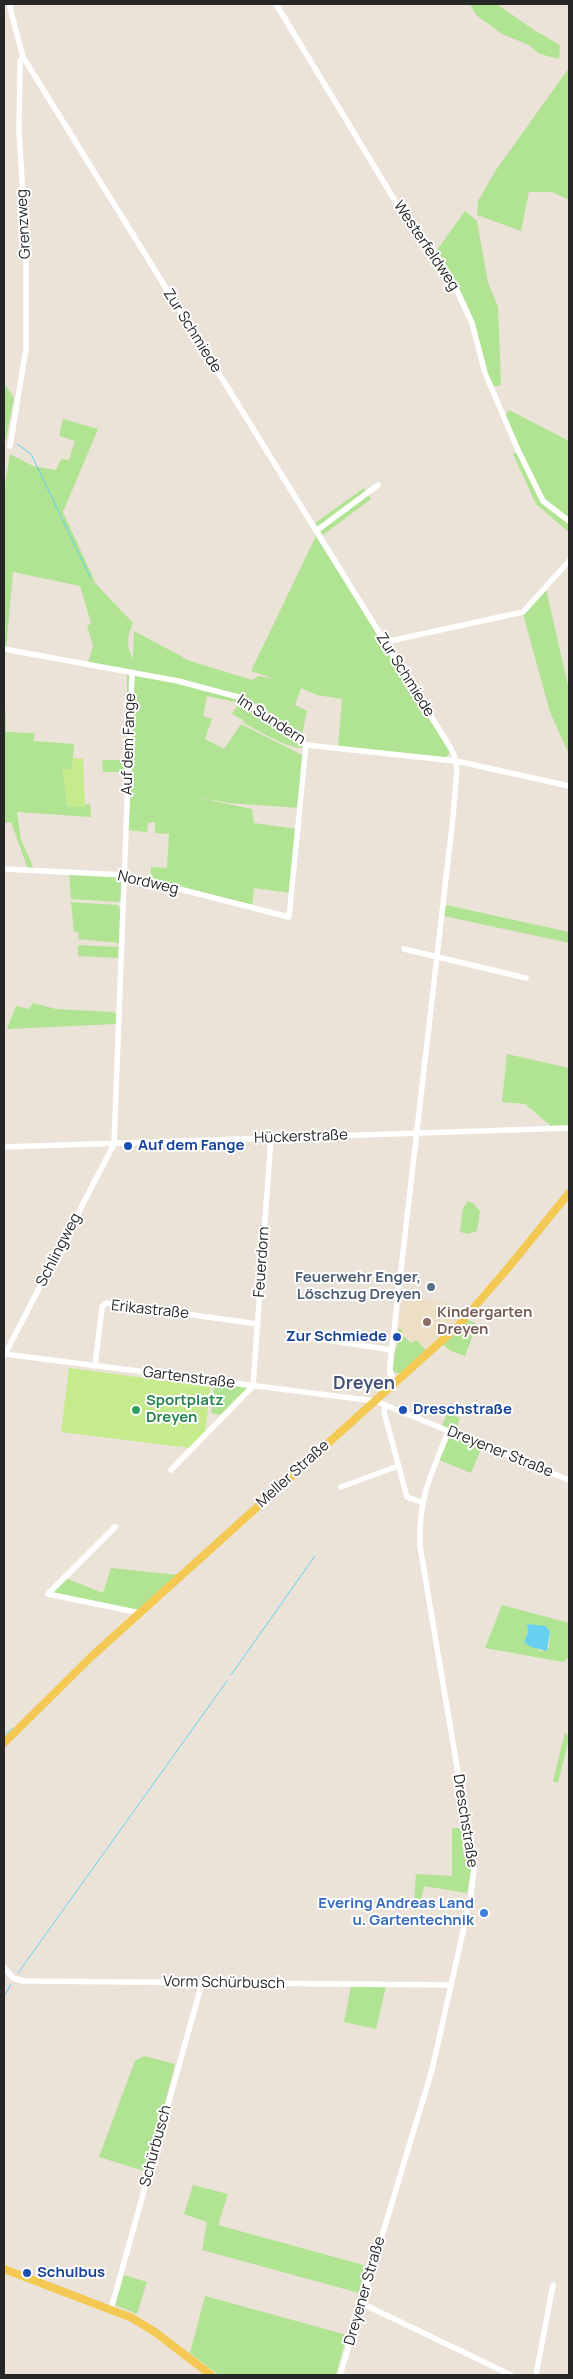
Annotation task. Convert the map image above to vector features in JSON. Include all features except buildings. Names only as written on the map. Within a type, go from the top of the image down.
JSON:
[{"type":"main road","name":"Meller Straße","points":[[4,1743],[64,1683],[140,1613],[458,1326],[569,1193]]},
{"type":"main road","points":[[4,2269],[111,2309],[155,2332],[211,2375]]},
{"type":"street","name":"Grenzweg","points":[[9,4],[23,57],[20,60],[19,131],[26,244],[26,349],[10,446]]},
{"type":"street","name":"Westerfeldweg","points":[[276,4],[397,204],[434,251],[451,278],[472,323],[484,373],[518,450],[543,501],[569,521]]},
{"type":"street","name":"Zur Schmiede","points":[[23,57],[450,747],[456,761],[453,817],[390,1369],[396,1383]]},
{"type":"street","points":[[316,531],[378,485]]},
{"type":"street","points":[[385,642],[522,612],[569,561]]},
{"type":"street","name":"Im Sundern","points":[[4,649],[178,681],[242,698],[306,745],[456,761],[569,786]]},
{"type":"street","name":"Auf dem Fange","points":[[114,1144],[132,673]]},
{"type":"street","name":"Nordweg","points":[[4,869],[124,875],[289,917],[306,745]]},
{"type":"street","points":[[404,949],[526,978]]},
{"type":"street","name":"Hückerstraße","points":[[4,1147],[569,1128]]},
{"type":"street","name":"Feuerdorn","points":[[253,1386],[271,1138]]},
{"type":"street","name":"Schlingweg","points":[[4,1355],[114,1144]]},
{"type":"street","name":"Erikastraße","points":[[95,1366],[102,1307],[106,1303],[258,1324]]},
{"type":"street","points":[[307,1338],[392,1350]]},
{"type":"street","name":"Gartenstraße","points":[[4,1355],[375,1401]]},
{"type":"street","points":[[171,1470],[253,1386]]},
{"type":"street","name":"Dreyener Straße","points":[[375,1401],[569,1480]]},
{"type":"street","points":[[386,1406],[384,1412],[407,1497],[421,1502]]},
{"type":"street","name":"Dreschstraße","points":[[389,2207],[432,2070],[471,1896],[474,1869],[420,1546],[421,1502],[448,1432]]},
{"type":"street","points":[[341,1487],[398,1466]]},
{"type":"street","points":[[115,1527],[48,1594],[140,1613]]},
{"type":"street","name":"Vorm Schürbusch","points":[[4,1967],[13,1978],[23,1981],[451,1985]]},
{"type":"street","name":"Schürbusch","points":[[111,2309],[202,1983]]},
{"type":"street","name":"Dreyener Straße","points":[[340,2375],[389,2207]]},
{"type":"street","points":[[536,2375],[553,2285]]},
{"type":"street","points":[[361,2303],[511,2375]]},
{"type":"shaded area","name":"Kindergarten Dreyen","points":[[403,1297],[444,1302],[461,1316],[426,1350],[416,1340],[411,1344],[402,1334],[402,1329],[398,1329]]},
{"type":"green space","points":[[470,4],[497,4],[534,30],[560,45],[559,59],[540,54],[529,45],[502,34],[476,15]]},
{"type":"green space","points":[[569,68],[569,200],[552,192],[529,192],[521,231],[477,215],[478,201],[496,170]]},
{"type":"green space","points":[[465,211],[477,221],[488,283],[498,307],[501,385],[492,387],[471,313],[437,250]]},
{"type":"green space","points":[[4,383],[14,398],[6,439],[4,437]]},
{"type":"green space","points":[[509,410],[569,441],[569,518],[545,500],[504,417]]},
{"type":"green space","points":[[63,419],[98,429],[63,512],[95,582],[89,584],[95,583],[133,623],[128,641],[133,659],[134,631],[190,661],[252,680],[259,676],[275,679],[251,671],[316,536],[450,752],[446,758],[338,746],[342,699],[317,695],[301,688],[295,705],[307,711],[301,739],[304,747],[299,748],[265,734],[232,714],[239,703],[207,696],[203,716],[212,719],[205,739],[224,749],[241,724],[304,756],[299,808],[230,803],[195,797],[252,809],[254,823],[297,829],[290,893],[254,888],[252,906],[151,880],[151,867],[167,868],[169,834],[155,833],[155,822],[148,823],[147,832],[128,830],[133,760],[126,760],[127,676],[121,669],[88,663],[93,646],[87,626],[91,623],[80,586],[13,572],[4,671],[4,491],[10,454],[33,466],[56,470],[61,459],[69,460],[75,441],[59,436]]},
{"type":"green space","points":[[517,452],[541,503],[569,524],[569,532],[536,504],[513,454]]},
{"type":"green space","points":[[364,488],[371,499],[323,535],[315,523]]},
{"type":"green space","points":[[546,589],[569,690],[569,784],[568,752],[550,712],[523,614]]},
{"type":"green space","points":[[4,678],[6,732],[34,733],[34,741],[74,744],[72,769],[63,770],[67,805],[70,807],[90,804],[91,817],[17,812],[21,840],[34,869],[28,869],[11,822],[4,823]]},
{"type":"green space","points":[[73,758],[83,759],[85,807],[70,807],[67,805],[63,770],[72,769]]},
{"type":"green space","points":[[102,760],[126,760],[125,772],[103,772]]},
{"type":"green space","points":[[69,874],[119,877],[121,879],[121,899],[118,902],[71,899]]},
{"type":"green space","points":[[71,902],[117,905],[120,908],[120,943],[78,939],[79,932],[74,932]]},
{"type":"green space","points":[[446,905],[569,932],[569,943],[444,916]]},
{"type":"green space","points":[[78,945],[119,947],[118,958],[78,956]]},
{"type":"green space","points":[[33,1003],[56,1009],[113,1012],[116,1014],[116,1024],[7,1029],[16,1006],[29,1009]]},
{"type":"green space","points":[[507,1054],[569,1068],[569,1125],[551,1126],[525,1104],[502,1102]]},
{"type":"green space","points":[[468,1201],[473,1203],[480,1211],[477,1231],[469,1234],[460,1232],[463,1208]]},
{"type":"green space","points":[[468,1320],[477,1324],[465,1356],[451,1351],[443,1345]]},
{"type":"green space","points":[[398,1329],[402,1329],[402,1335],[411,1343],[416,1340],[426,1350],[402,1373],[396,1373],[393,1370]]},
{"type":"green space","name":"Sportplatz Dreyen","points":[[69,1368],[211,1387],[205,1432],[190,1448],[61,1432]]},
{"type":"green space","points":[[214,1383],[247,1388],[220,1415],[211,1413]]},
{"type":"green space","points":[[447,1413],[460,1418],[456,1430],[484,1442],[471,1473],[439,1460],[453,1430],[442,1426]]},
{"type":"green space","points":[[111,1568],[179,1575],[137,1611],[51,1593],[65,1578],[103,1593]]},
{"type":"green space","points":[[502,1605],[569,1623],[569,1657],[563,1662],[485,1648]],"holes":[[[527,1624],[550,1632],[549,1648],[541,1651],[524,1642],[528,1632]]]},
{"type":"green space","points":[[565,1732],[569,1738],[558,1783],[553,1781]]},
{"type":"green space","points":[[452,1828],[466,1828],[471,1870],[467,1893],[424,1886],[420,1904],[414,1902],[416,1874],[452,1876]]},
{"type":"green space","points":[[351,1986],[386,1986],[376,2029],[344,2022]]},
{"type":"green space","points":[[144,2056],[175,2064],[147,2172],[99,2157],[135,2061]]},
{"type":"green space","points":[[193,2185],[228,2194],[218,2225],[367,2266],[359,2293],[202,2250],[207,2222],[184,2214]]},
{"type":"green space","points":[[124,2275],[147,2282],[137,2314],[115,2305]]},
{"type":"green space","points":[[205,2296],[347,2335],[336,2375],[219,2375],[190,2353]]},
{"type":"water","points":[[527,1624],[546,1626],[550,1632],[547,1651],[531,1647],[524,1642],[528,1632]]},
{"type":"waterway","points":[[17,444],[31,454],[90,577]]},
{"type":"waterway","points":[[231,1675],[315,1556]]},
{"type":"waterway","points":[[18,1973],[227,1681]]},
{"type":"waterway","points":[[4,1736],[13,1728]]},
{"type":"waterway","points":[[4,1997],[11,1984]]},
{"type":"place","name":"Auf dem Fange","points":[[128,1146]]},
{"type":"place","name":"Feuerwehr Enger, Löschzug Dreyen","points":[[431,1287]]},
{"type":"place","name":"Kindergarten Dreyen","points":[[427,1322]]},
{"type":"place","name":"Zur Schmiede","points":[[397,1337]]},
{"type":"place","name":"Sportplatz Dreyen","points":[[136,1410]]},
{"type":"place","name":"Dreschstraße","points":[[403,1410]]},
{"type":"place","name":"Evering Andreas Land u. Gartentechnik","points":[[484,1913]]},
{"type":"place","name":"Schulbus","points":[[27,2273]]},
{"type":"district","name":"Dreyen","points":[[364,1384]]}]
